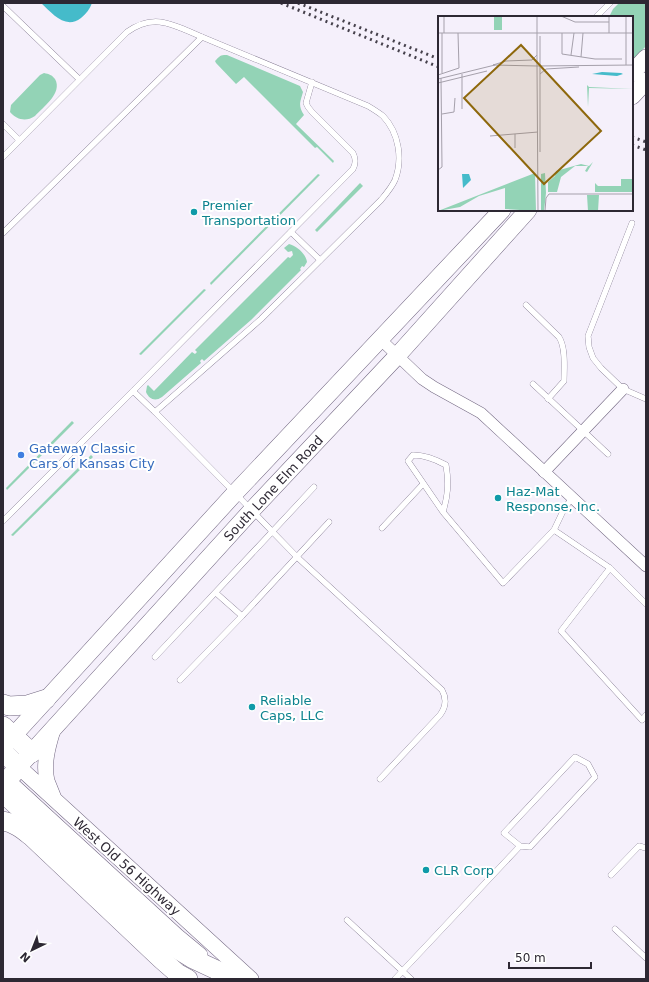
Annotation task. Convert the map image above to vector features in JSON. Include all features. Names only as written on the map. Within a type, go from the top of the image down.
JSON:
[{"type":"highway","points":[[3,704],[9,706],[27,705],[46,699]]},
{"type":"highway","points":[[6,736],[32,753]]},
{"type":"highway","name":"West Old 56 Highway","points":[[3,752],[7,780]]},
{"type":"highway","points":[[7,780],[154,932],[172,946],[193,959],[231,978]]},
{"type":"highway","points":[[3,821],[17,826],[32,837],[161,959],[177,973],[188,979]]},
{"type":"main road","points":[[638,84],[646,58]]},
{"type":"main road","name":"South Lone Elm Road","points":[[6,736],[46,699],[235,493],[501,211]]},
{"type":"main road","name":"South Lone Elm Road","points":[[7,780],[252,510],[397,356],[527,211]]},
{"type":"main road","points":[[53,730],[47,750],[46,765],[47,779],[54,799]]},
{"type":"main road","name":"West Old 56 Highway","points":[[7,780],[54,799],[251,979]]},
{"type":"street","points":[[380,339],[422,379],[481,413],[646,566]]},
{"type":"street","points":[[544,472],[622,389]]},
{"type":"lane","points":[[597,16],[610,3]]},
{"type":"lane","points":[[3,6],[79,79]]},
{"type":"lane","points":[[3,156],[127,32],[140,24],[149,21],[170,24],[368,106],[383,117],[390,126],[396,137],[399,149],[398,169],[388,192],[261,319],[155,412]]},
{"type":"lane","points":[[3,234],[202,37]]},
{"type":"lane","points":[[3,521],[354,169],[356,158],[353,153],[308,108],[306,103],[312,82]]},
{"type":"lane","points":[[3,124],[20,140]]},
{"type":"lane","points":[[632,223],[588,336],[592,358],[601,368],[622,389],[646,399]]},
{"type":"lane","points":[[291,232],[320,260]]},
{"type":"lane","points":[[526,305],[562,341],[564,381],[548,399]]},
{"type":"lane","points":[[533,384],[608,454]]},
{"type":"lane","points":[[133,391],[297,557],[442,690],[445,695],[443,711],[380,779]]},
{"type":"lane","points":[[444,512],[448,494],[446,465],[436,459],[420,455],[412,455],[408,461],[423,484],[444,512],[504,583],[554,530],[564,509],[572,498]]},
{"type":"lane","points":[[382,528],[423,484]]},
{"type":"lane","points":[[155,657],[314,486]]},
{"type":"lane","points":[[180,680],[329,522]]},
{"type":"lane","points":[[554,530],[610,568],[646,604]]},
{"type":"lane","points":[[610,568],[561,631],[642,720],[646,715]]},
{"type":"lane","points":[[216,593],[242,616]]},
{"type":"lane","points":[[575,757],[588,764],[595,777],[530,847],[520,846],[504,833],[575,757]]},
{"type":"lane","points":[[395,979],[520,846]]},
{"type":"lane","points":[[611,875],[639,846],[646,848]]},
{"type":"lane","points":[[347,920],[411,979]]},
{"type":"lane","points":[[615,929],[646,958]]},
{"type":"green space","points":[[619,3],[646,3],[646,46],[633,60],[633,16],[610,16],[613,9]]},
{"type":"green space","points":[[224,55],[300,86],[303,92],[300,106],[304,115],[296,124],[334,161],[333,163],[317,147],[315,148],[244,77],[236,84],[215,61],[220,56]]},
{"type":"green space","points":[[44,73],[53,77],[57,84],[51,99],[32,118],[22,119],[16,117],[10,112],[11,105],[40,75]]},
{"type":"green space","points":[[318,174],[320,175],[211,285],[210,283]]},
{"type":"green space","points":[[360,183],[363,186],[317,232],[315,230]]},
{"type":"green space","points":[[289,244],[298,248],[305,256],[307,262],[304,267],[302,266],[300,269],[301,270],[251,320],[204,361],[202,359],[200,361],[201,363],[162,397],[159,399],[152,399],[146,392],[147,386],[148,385],[154,391],[192,352],[195,354],[197,352],[195,350],[288,257],[290,258],[293,255],[292,251],[288,252],[284,248]]},
{"type":"green space","points":[[204,289],[206,290],[141,355],[139,354]]},
{"type":"green space","points":[[72,421],[74,423],[7,490],[6,488]]},
{"type":"green space","points":[[91,455],[93,457],[91,459],[13,536],[11,535]]},
{"type":"water","points":[[41,3],[92,3],[81,18],[70,22],[59,19]]},
{"type":"railway","points":[[281,3],[438,67]]},
{"type":"railway","points":[[298,3],[438,59]]},
{"type":"railway","points":[[633,137],[646,142]]},
{"type":"railway","points":[[633,145],[646,150]]},
{"type":"place","name":"Premier Transportation","points":[[194,212]]},
{"type":"place","name":"Gateway Classic Cars of Kansas City","points":[[21,455]]},
{"type":"place","name":"Haz-Mat Response, Inc.","points":[[498,498]]},
{"type":"place","name":"Reliable Caps, LLC","points":[[252,707]]},
{"type":"place","name":"CLR Corp","points":[[426,870]]}]
